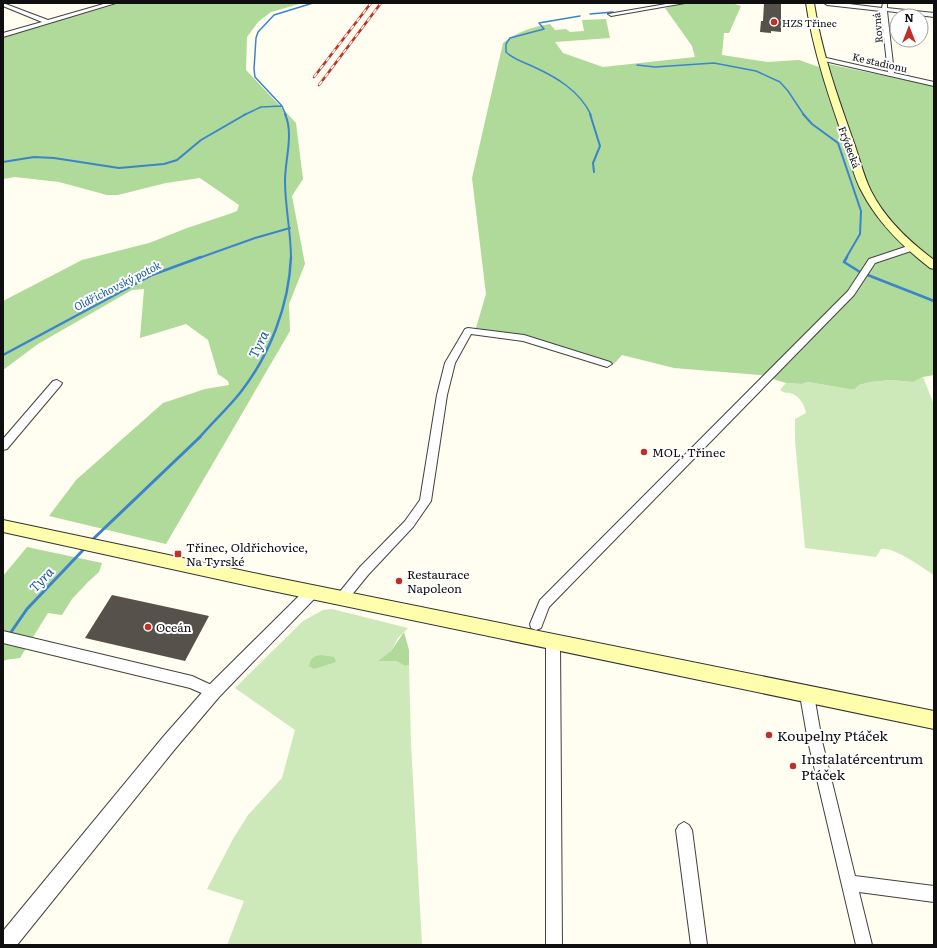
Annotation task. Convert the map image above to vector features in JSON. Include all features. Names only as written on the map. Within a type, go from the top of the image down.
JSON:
[{"type":"main road","name":"Frýdecká","points":[[810,3],[814,31],[822,59],[840,118],[866,191],[878,210],[911,248],[934,266]]},
{"type":"main road","points":[[3,526],[312,592],[934,720]]},
{"type":"street","points":[[3,35],[113,3]]},
{"type":"street","points":[[612,14],[682,3]]},
{"type":"street","points":[[826,3],[934,15]]},
{"type":"street","name":"Rovná","points":[[886,3],[884,10],[891,75]]},
{"type":"street","points":[[3,4],[48,22]]},
{"type":"street","name":"Ke stadionu","points":[[822,59],[934,84]]},
{"type":"street","points":[[536,624],[544,604],[850,293],[872,261],[911,248]]},
{"type":"street","points":[[342,598],[364,571],[409,524],[425,501],[442,395],[450,363],[468,331],[524,338],[607,364]]},
{"type":"street","points":[[3,446],[57,383]]},
{"type":"street","points":[[4,945],[169,743],[213,692],[312,592]]},
{"type":"street","points":[[3,637],[192,682],[213,692]]},
{"type":"street","points":[[552,642],[554,945]]},
{"type":"street","points":[[807,695],[815,741],[864,945]]},
{"type":"street","points":[[684,830],[699,945]]},
{"type":"street","points":[[849,884],[934,894]]},
{"type":"green space","points":[[120,3],[303,3],[271,12],[258,22],[247,37],[246,70],[296,123],[303,179],[292,196],[305,264],[289,304],[290,331],[166,544],[49,516],[76,480],[163,403],[205,389],[229,385],[228,381],[218,374],[208,340],[186,324],[140,338],[144,289],[132,290],[38,344],[3,370],[3,301],[82,260],[149,243],[237,211],[239,205],[200,178],[166,183],[118,195],[107,195],[59,182],[15,177],[3,179],[3,37]]},
{"type":"green space","points":[[686,3],[732,3],[741,6],[729,33],[724,33],[722,55],[768,62],[799,60],[819,67],[861,191],[889,231],[906,249],[934,271],[934,375],[923,377],[913,382],[891,380],[870,382],[859,385],[855,389],[808,382],[801,384],[786,383],[760,375],[674,368],[622,355],[614,364],[533,339],[476,328],[486,294],[472,178],[503,43],[525,30],[537,27],[550,24],[555,30],[566,29],[570,32],[584,31],[582,20],[606,19],[610,38],[555,42],[563,53],[603,67],[695,57],[692,46],[665,8]]},
{"type":"green space","points":[[828,64],[934,86],[934,261],[899,229],[883,211],[871,191],[846,122]]},
{"type":"green space","points":[[923,377],[934,405],[934,575],[916,563],[894,551],[887,549],[881,549],[876,557],[805,548],[795,441],[795,419],[806,413],[805,408],[798,397],[780,390],[786,383],[801,384],[808,382],[855,389],[859,385],[870,382],[891,380],[913,382]]},
{"type":"green space","points":[[27,547],[102,563],[99,572],[72,599],[62,615],[48,613],[20,658],[5,660],[3,663],[3,576]]},
{"type":"green space","points":[[332,609],[408,628],[398,638],[391,651],[379,661],[396,661],[405,666],[409,665],[411,743],[422,945],[227,945],[244,901],[207,889],[233,839],[248,815],[282,778],[295,730],[235,688],[303,621],[323,610]]},
{"type":"green space","points":[[404,632],[409,650],[409,665],[405,666],[396,661],[378,661],[391,651]]},
{"type":"green space","points":[[321,655],[334,657],[336,662],[314,669],[309,666],[313,658]]},
{"type":"building","points":[[764,3],[781,3],[781,32],[760,32],[761,21],[763,21]]},
{"type":"building","name":"Oceán","points":[[112,595],[209,616],[185,661],[85,638]]},
{"type":"waterway","name":"Tyra","points":[[282,106],[255,77],[254,69],[256,38],[258,32],[274,15],[313,3]]},
{"type":"waterway","points":[[590,14],[613,12]]},
{"type":"waterway","points":[[580,16],[539,23],[544,29],[510,38],[506,44],[506,52],[516,59],[559,80],[581,99],[591,115]]},
{"type":"waterway","points":[[637,65],[655,67],[714,63],[756,71],[780,82],[804,115]]},
{"type":"waterway","points":[[245,114],[261,107],[282,106]]},
{"type":"waterway","name":"Tyra","points":[[282,106],[286,115]]},
{"type":"waterway","points":[[3,162],[34,157],[54,158],[119,168],[164,164],[177,160],[201,140],[245,114]]},
{"type":"waterway","name":"Tyra","points":[[285,114],[289,130],[285,173],[289,228]]},
{"type":"waterway","points":[[590,114],[600,146],[593,163],[594,172]]},
{"type":"waterway","points":[[803,114],[812,124],[838,143],[861,211],[860,234],[846,258]]},
{"type":"waterway","name":"Oldřichovský potok","points":[[199,258],[255,238],[289,228]]},
{"type":"waterway","name":"Tyra","points":[[289,228],[291,257]]},
{"type":"waterway","name":"Oldřichovský potok","points":[[3,355],[152,275],[201,257]]},
{"type":"waterway","name":"Tyra","points":[[199,438],[240,393],[251,378],[269,346],[282,311],[291,257]]},
{"type":"waterway","points":[[847,257],[844,262],[860,272],[934,301]]},
{"type":"waterway","name":"Tyra","points":[[90,542],[199,438]]},
{"type":"waterway","name":"Tyra","points":[[9,635],[27,609],[85,548]]},
{"type":"railway","points":[[314,77],[371,3]]},
{"type":"railway","points":[[319,85],[381,3]]},
{"type":"place","name":"HZS Třinec","points":[[774,22]]},
{"type":"place","name":"MOL, Třinec","points":[[644,452]]},
{"type":"place","name":"Třinec, Oldřichovice, Na Tyrské","points":[[178,554]]},
{"type":"place","name":"Restaurace Napoleon","points":[[399,581]]},
{"type":"place","name":"Oceán","points":[[148,627]]},
{"type":"place","name":"Koupelny Ptáček","points":[[769,735]]},
{"type":"place","name":"Instalatércentrum Ptáček","points":[[793,766]]}]
